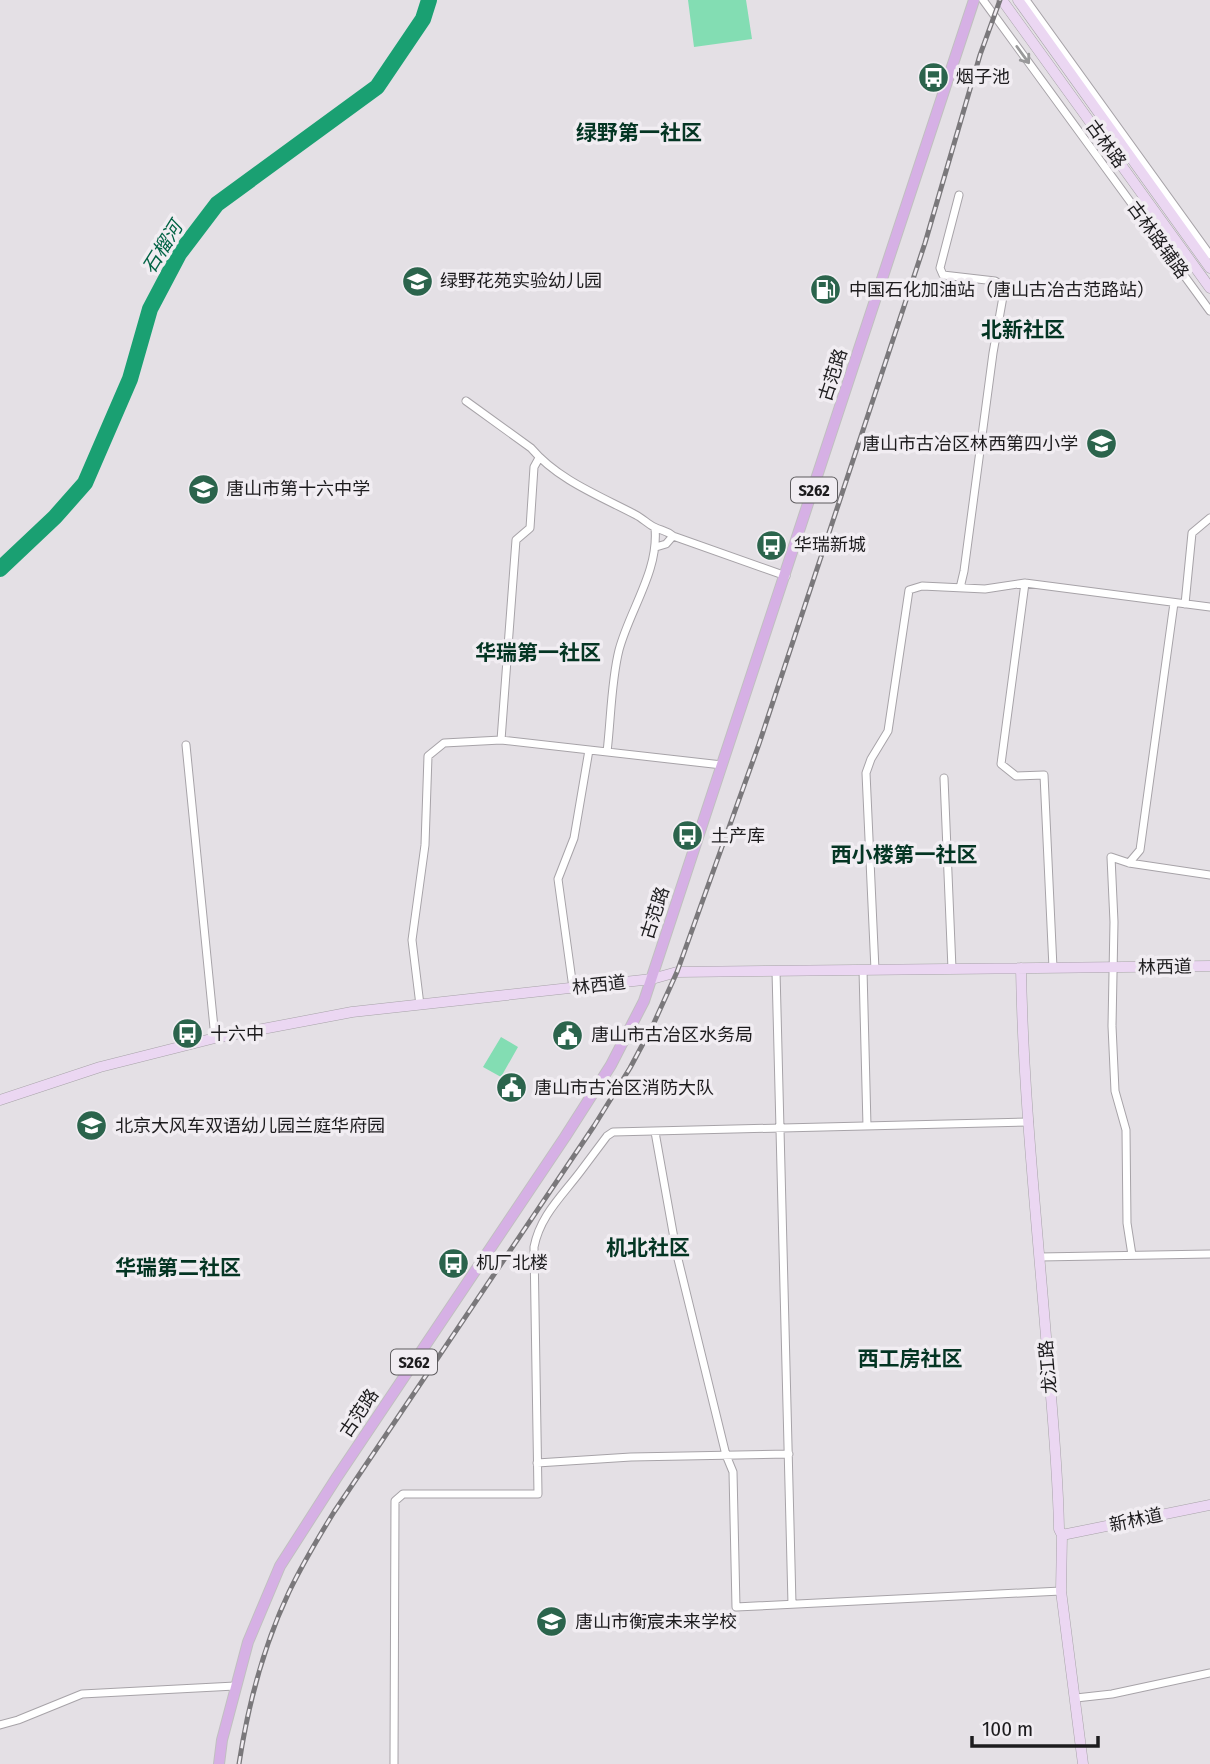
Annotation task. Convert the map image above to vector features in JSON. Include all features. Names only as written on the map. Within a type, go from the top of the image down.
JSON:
[{"type":"main road","name":"古范路","points":[[219,1764],[222,1740],[248,1642],[280,1566],[598,1085],[644,1001],[974,0]]},
{"type":"street","name":"古林路辅路","points":[[983,0],[1210,311]]},
{"type":"street","name":"古林路","points":[[1002,0],[1210,288]]},
{"type":"street","name":"古林路","points":[[1018,0],[1210,268]]},
{"type":"street","points":[[1026,0],[1210,255]]},
{"type":"street","points":[[959,195],[940,268],[943,275],[995,281],[1002,285],[1004,291],[960,588]]},
{"type":"street","points":[[466,401],[531,448],[539,458],[572,482],[640,517],[655,528],[666,529],[673,536],[786,576]]},
{"type":"street","points":[[501,740],[516,540],[530,528],[534,467],[539,458]]},
{"type":"street","points":[[1185,604],[1192,533],[1210,518]]},
{"type":"street","points":[[607,752],[618,653],[656,547],[655,528]]},
{"type":"street","points":[[656,547],[666,544],[673,536]]},
{"type":"street","points":[[1025,583],[1001,764],[1016,776],[1044,775],[1053,968]]},
{"type":"street","points":[[875,970],[866,774],[871,759],[888,731],[909,590],[922,586],[1004,588],[1025,583],[1210,607]]},
{"type":"street","points":[[1129,863],[1140,850],[1174,603]]},
{"type":"street","points":[[420,1005],[412,940],[425,845],[428,756],[444,743],[501,740],[722,765]]},
{"type":"street","points":[[186,745],[215,1038]]},
{"type":"street","points":[[573,988],[558,878],[574,838],[589,750]]},
{"type":"street","points":[[943,778],[952,969]]},
{"type":"street","points":[[1132,1255],[1127,1223],[1126,1130],[1115,1090],[1111,857],[1129,863],[1210,875]]},
{"type":"street","name":"林西道","points":[[0,1100],[100,1067],[215,1038],[352,1013],[652,979],[677,972],[1210,966]]},
{"type":"street","name":"龙江路","points":[[1021,968],[1022,1026],[1054,1432],[1059,1529],[1062,1535],[1061,1591],[1083,1764]]},
{"type":"street","points":[[863,970],[867,1126]]},
{"type":"street","points":[[776,971],[792,1604]]},
{"type":"street","points":[[394,1764],[395,1501],[403,1494],[538,1494],[534,1305],[536,1235],[555,1200],[607,1136],[613,1132],[1029,1122]]},
{"type":"street","points":[[655,1132],[677,1255],[726,1455],[733,1472],[736,1607],[1061,1591]]},
{"type":"street","points":[[1040,1257],[1210,1254]]},
{"type":"street","points":[[537,1463],[631,1457],[789,1454]]},
{"type":"street","name":"新林道","points":[[1062,1535],[1210,1505]]},
{"type":"street","points":[[1076,1698],[1112,1694],[1210,1673]]},
{"type":"street","points":[[0,1725],[82,1694],[235,1686]]},
{"type":"green space","points":[[688,0],[746,0],[752,39],[694,47]]},
{"type":"green space","points":[[501,1037],[518,1047],[501,1077],[483,1067]]},
{"type":"waterway","name":"石榴河","points":[[0,569],[55,517],[85,483],[130,379],[150,309],[179,254],[217,204],[377,87],[423,19],[429,0]]},
{"type":"railway","points":[[239,1764],[264,1655],[289,1592],[305,1562],[334,1512],[594,1126],[630,1068],[677,972],[759,744],[925,243],[980,55],[1000,0]]},
{"type":"place","name":"烟子池","points":[[933,77]]},
{"type":"place","name":"绿野花苑实验幼儿园","points":[[417,281]]},
{"type":"place","name":"中国石化加油站（唐山古冶古范路站）","points":[[826,290]]},
{"type":"place","name":"唐山市古冶区林西第四小学","points":[[1101,444]]},
{"type":"place","name":"唐山市第十六中学","points":[[203,489]]},
{"type":"place","name":"华瑞新城","points":[[771,545]]},
{"type":"place","name":"土产库","points":[[688,836]]},
{"type":"place","name":"十六中","points":[[187,1034]]},
{"type":"place","name":"唐山市古冶区水务局","points":[[568,1035]]},
{"type":"place","name":"唐山市古冶区消防大队","points":[[511,1088]]},
{"type":"place","name":"北京大风车双语幼儿园兰庭华府园","points":[[92,1126]]},
{"type":"place","name":"机厂北楼","points":[[453,1263]]},
{"type":"place","name":"唐山市衡宸未来学校","points":[[552,1622]]},
{"type":"district","name":"绿野第一社区","points":[[639,133]]},
{"type":"district","name":"北新社区","points":[[1023,330]]},
{"type":"district","name":"华瑞第一社区","points":[[538,653]]},
{"type":"district","name":"西小楼第一社区","points":[[904,855]]},
{"type":"district","name":"机北社区","points":[[648,1248]]},
{"type":"district","name":"华瑞第二社区","points":[[178,1268]]},
{"type":"district","name":"西工房社区","points":[[910,1359]]}]
